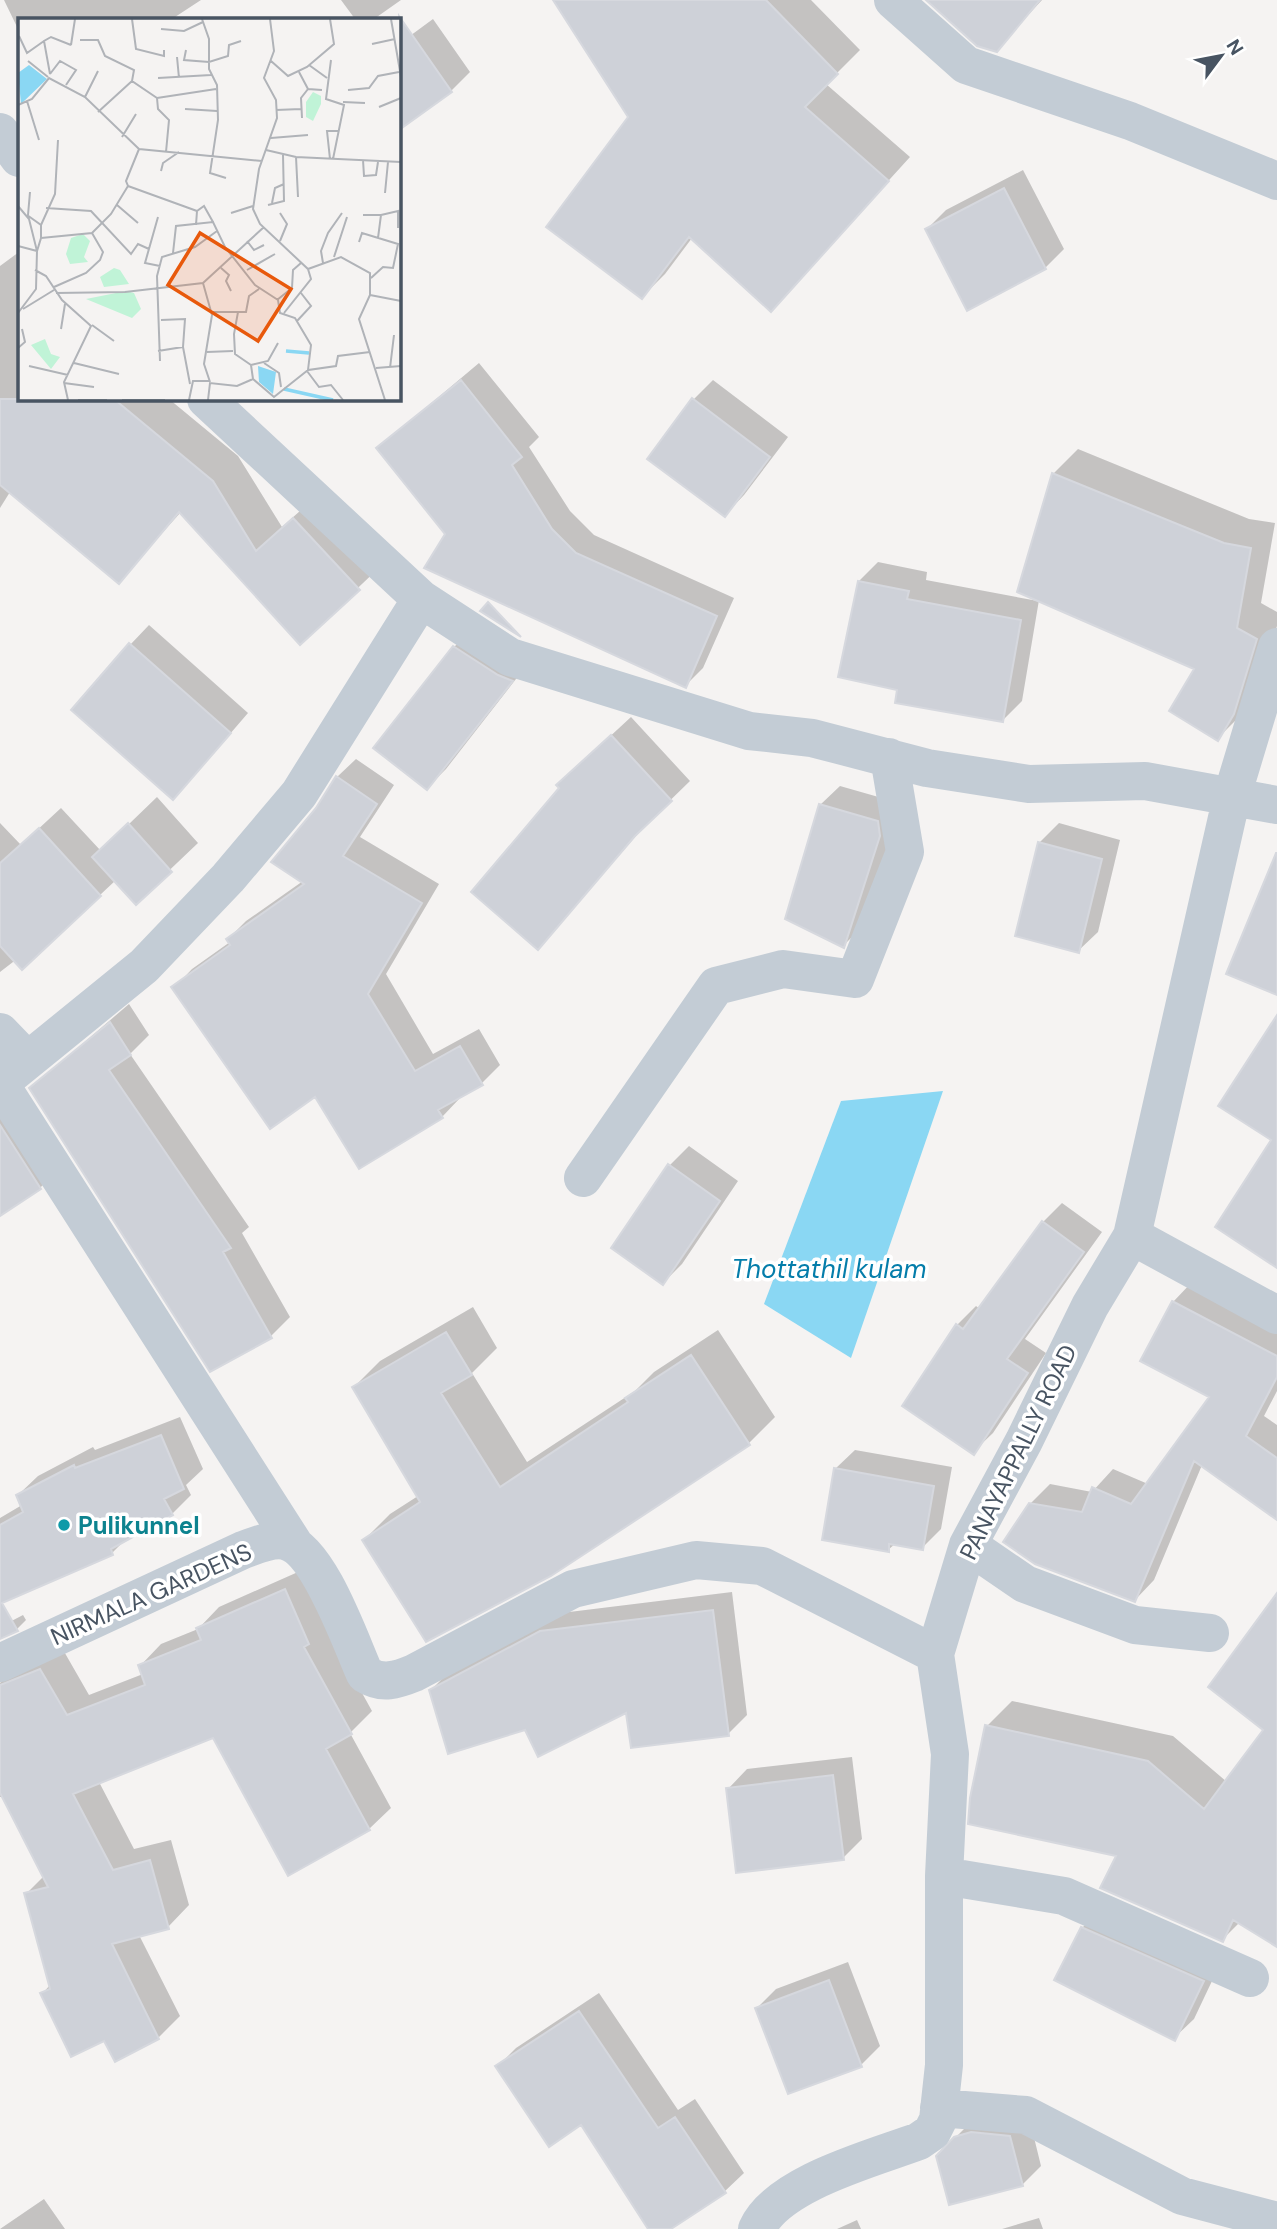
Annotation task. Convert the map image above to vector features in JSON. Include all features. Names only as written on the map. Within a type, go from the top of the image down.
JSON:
[{"type":"street","points":[[893,0],[965,65],[1130,121],[1277,181]]},
{"type":"street","points":[[0,132],[18,157]]},
{"type":"street","points":[[208,401],[421,599],[510,657],[749,731],[812,738],[927,768],[1029,784],[1145,781],[1277,806]]},
{"type":"street","points":[[9,1076],[144,966],[228,878],[299,794],[421,599]]},
{"type":"street","name":"PANAYAPPALLY ROAD","points":[[757,2229],[770,2209],[793,2192],[919,2141],[932,2132],[938,2120],[944,2065],[944,1876],[950,1754],[935,1654],[968,1545],[1024,1441],[1090,1306],[1132,1236],[1232,796],[1277,648]]},
{"type":"street","points":[[583,1178],[716,986],[783,969],[855,979],[905,852],[889,757]]},
{"type":"street","points":[[0,1032],[9,1076],[293,1544],[321,1578],[365,1674],[375,1680],[401,1678],[573,1589],[696,1560],[762,1566],[935,1654]]},
{"type":"street","points":[[1132,1236],[1277,1315]]},
{"type":"street","name":"NIRMALA GARDENS","points":[[0,1662],[243,1550],[278,1540],[293,1544]]},
{"type":"street","points":[[968,1545],[1025,1584],[1135,1625],[1210,1633]]},
{"type":"street","points":[[944,1876],[1064,1895],[1250,1978]]},
{"type":"street","points":[[939,2108],[1026,2115],[1182,2196],[1277,2221]]},
{"type":"water","name":"Thottathil kulam","points":[[943,1091],[851,1358],[764,1304],[841,1101]]},
{"type":"building","points":[[553,0],[766,0],[838,74],[805,107],[889,181],[771,312],[689,237],[642,299],[546,227],[628,117]]},
{"type":"building","points":[[926,0],[1040,0],[997,52],[977,46]]},
{"type":"building","points":[[401,19],[452,92],[401,129]]},
{"type":"building","points":[[1004,188],[1046,269],[967,311],[925,229]]},
{"type":"building","points":[[461,380],[522,457],[512,465],[552,529],[576,553],[717,616],[686,688],[424,568],[445,534],[376,448]]},
{"type":"building","points":[[692,398],[770,457],[725,517],[647,459]]},
{"type":"building","points":[[0,399],[116,401],[213,481],[256,551],[293,518],[360,590],[300,645],[179,512],[119,584],[0,485]]},
{"type":"building","points":[[1052,473],[1224,543],[1251,548],[1237,628],[1257,639],[1234,714],[1218,741],[1169,711],[1194,669],[1017,592]]},
{"type":"building","points":[[858,581],[909,591],[907,599],[1021,620],[1003,722],[895,703],[897,690],[838,677]]},
{"type":"building","points":[[488,602],[521,637],[480,611]]},
{"type":"building","points":[[129,643],[231,733],[173,800],[71,710]]},
{"type":"building","points":[[453,646],[498,675],[513,681],[427,790],[373,748]]},
{"type":"building","points":[[611,735],[672,801],[635,836],[538,950],[471,892],[559,788],[556,785]]},
{"type":"building","points":[[336,776],[377,804],[343,856],[422,903],[368,994],[415,1071],[460,1046],[483,1085],[438,1110],[443,1118],[359,1169],[315,1097],[270,1129],[171,987],[230,945],[226,939],[304,884],[271,862],[316,808]]},
{"type":"building","points":[[819,804],[878,821],[880,836],[844,948],[785,919]]},
{"type":"building","points":[[128,823],[172,872],[136,905],[92,857]]},
{"type":"building","points":[[39,828],[101,896],[22,970],[0,946],[0,863]]},
{"type":"building","points":[[1038,842],[1102,859],[1079,953],[1015,936]]},
{"type":"building","points":[[1277,853],[1277,995],[1226,974]]},
{"type":"building","points":[[1277,1015],[1277,1268],[1215,1227],[1271,1140],[1218,1106]]},
{"type":"building","points":[[110,1022],[131,1055],[109,1070],[231,1248],[223,1252],[272,1338],[210,1372],[29,1088]]},
{"type":"building","points":[[0,1125],[41,1189],[0,1216]]},
{"type":"building","points":[[668,1164],[720,1201],[663,1285],[611,1248]]},
{"type":"building","points":[[1042,1221],[1084,1252],[1007,1359],[1028,1373],[974,1455],[902,1406],[956,1324],[963,1329]]},
{"type":"building","points":[[1172,1301],[1277,1356],[1277,1377],[1246,1436],[1277,1458],[1277,1520],[1194,1461],[1135,1602],[1035,1564],[1003,1542],[1029,1503],[1082,1512],[1092,1487],[1131,1504],[1209,1397],[1140,1361]]},
{"type":"building","points":[[446,1332],[472,1375],[441,1393],[500,1487],[628,1402],[625,1398],[691,1355],[750,1445],[551,1576],[426,1642],[362,1540],[420,1502],[352,1387]]},
{"type":"building","points":[[161,1435],[184,1489],[164,1499],[173,1515],[111,1549],[113,1555],[2,1603],[18,1631],[0,1639],[0,1525],[23,1512],[16,1495],[74,1465],[75,1468]]},
{"type":"building","points":[[834,1468],[934,1486],[923,1550],[889,1544],[889,1552],[822,1540]]},
{"type":"building","points":[[285,1589],[309,1644],[304,1647],[352,1734],[326,1749],[370,1830],[288,1876],[213,1738],[73,1794],[113,1870],[150,1860],[169,1929],[112,1944],[159,2039],[115,2062],[104,2041],[71,2057],[40,1993],[50,1989],[24,1893],[48,1887],[0,1793],[0,1685],[40,1669],[67,1715],[145,1685],[138,1665],[201,1640],[196,1628]]},
{"type":"building","points":[[1277,1593],[1277,1947],[1233,1920],[1223,1942],[1100,1888],[1116,1856],[968,1824],[970,1798],[985,1725],[1148,1761],[1204,1809],[1263,1730],[1208,1687]]},
{"type":"building","points":[[713,1610],[729,1736],[631,1748],[626,1713],[538,1757],[525,1730],[448,1754],[429,1690],[540,1631]]},
{"type":"building","points":[[833,1775],[844,1860],[736,1873],[726,1788]]},
{"type":"building","points":[[1081,1927],[1204,1981],[1175,2041],[1054,1980]]},
{"type":"building","points":[[829,1980],[862,2067],[788,2094],[755,2008]]},
{"type":"building","points":[[579,2011],[658,2128],[675,2117],[726,2193],[671,2229],[648,2229],[581,2125],[549,2147],[495,2066]]},
{"type":"building","points":[[971,2132],[1010,2136],[1023,2186],[949,2205],[936,2156],[954,2137]]},
{"type":"place","name":"Pulikunnel","points":[[64,1525]]}]
